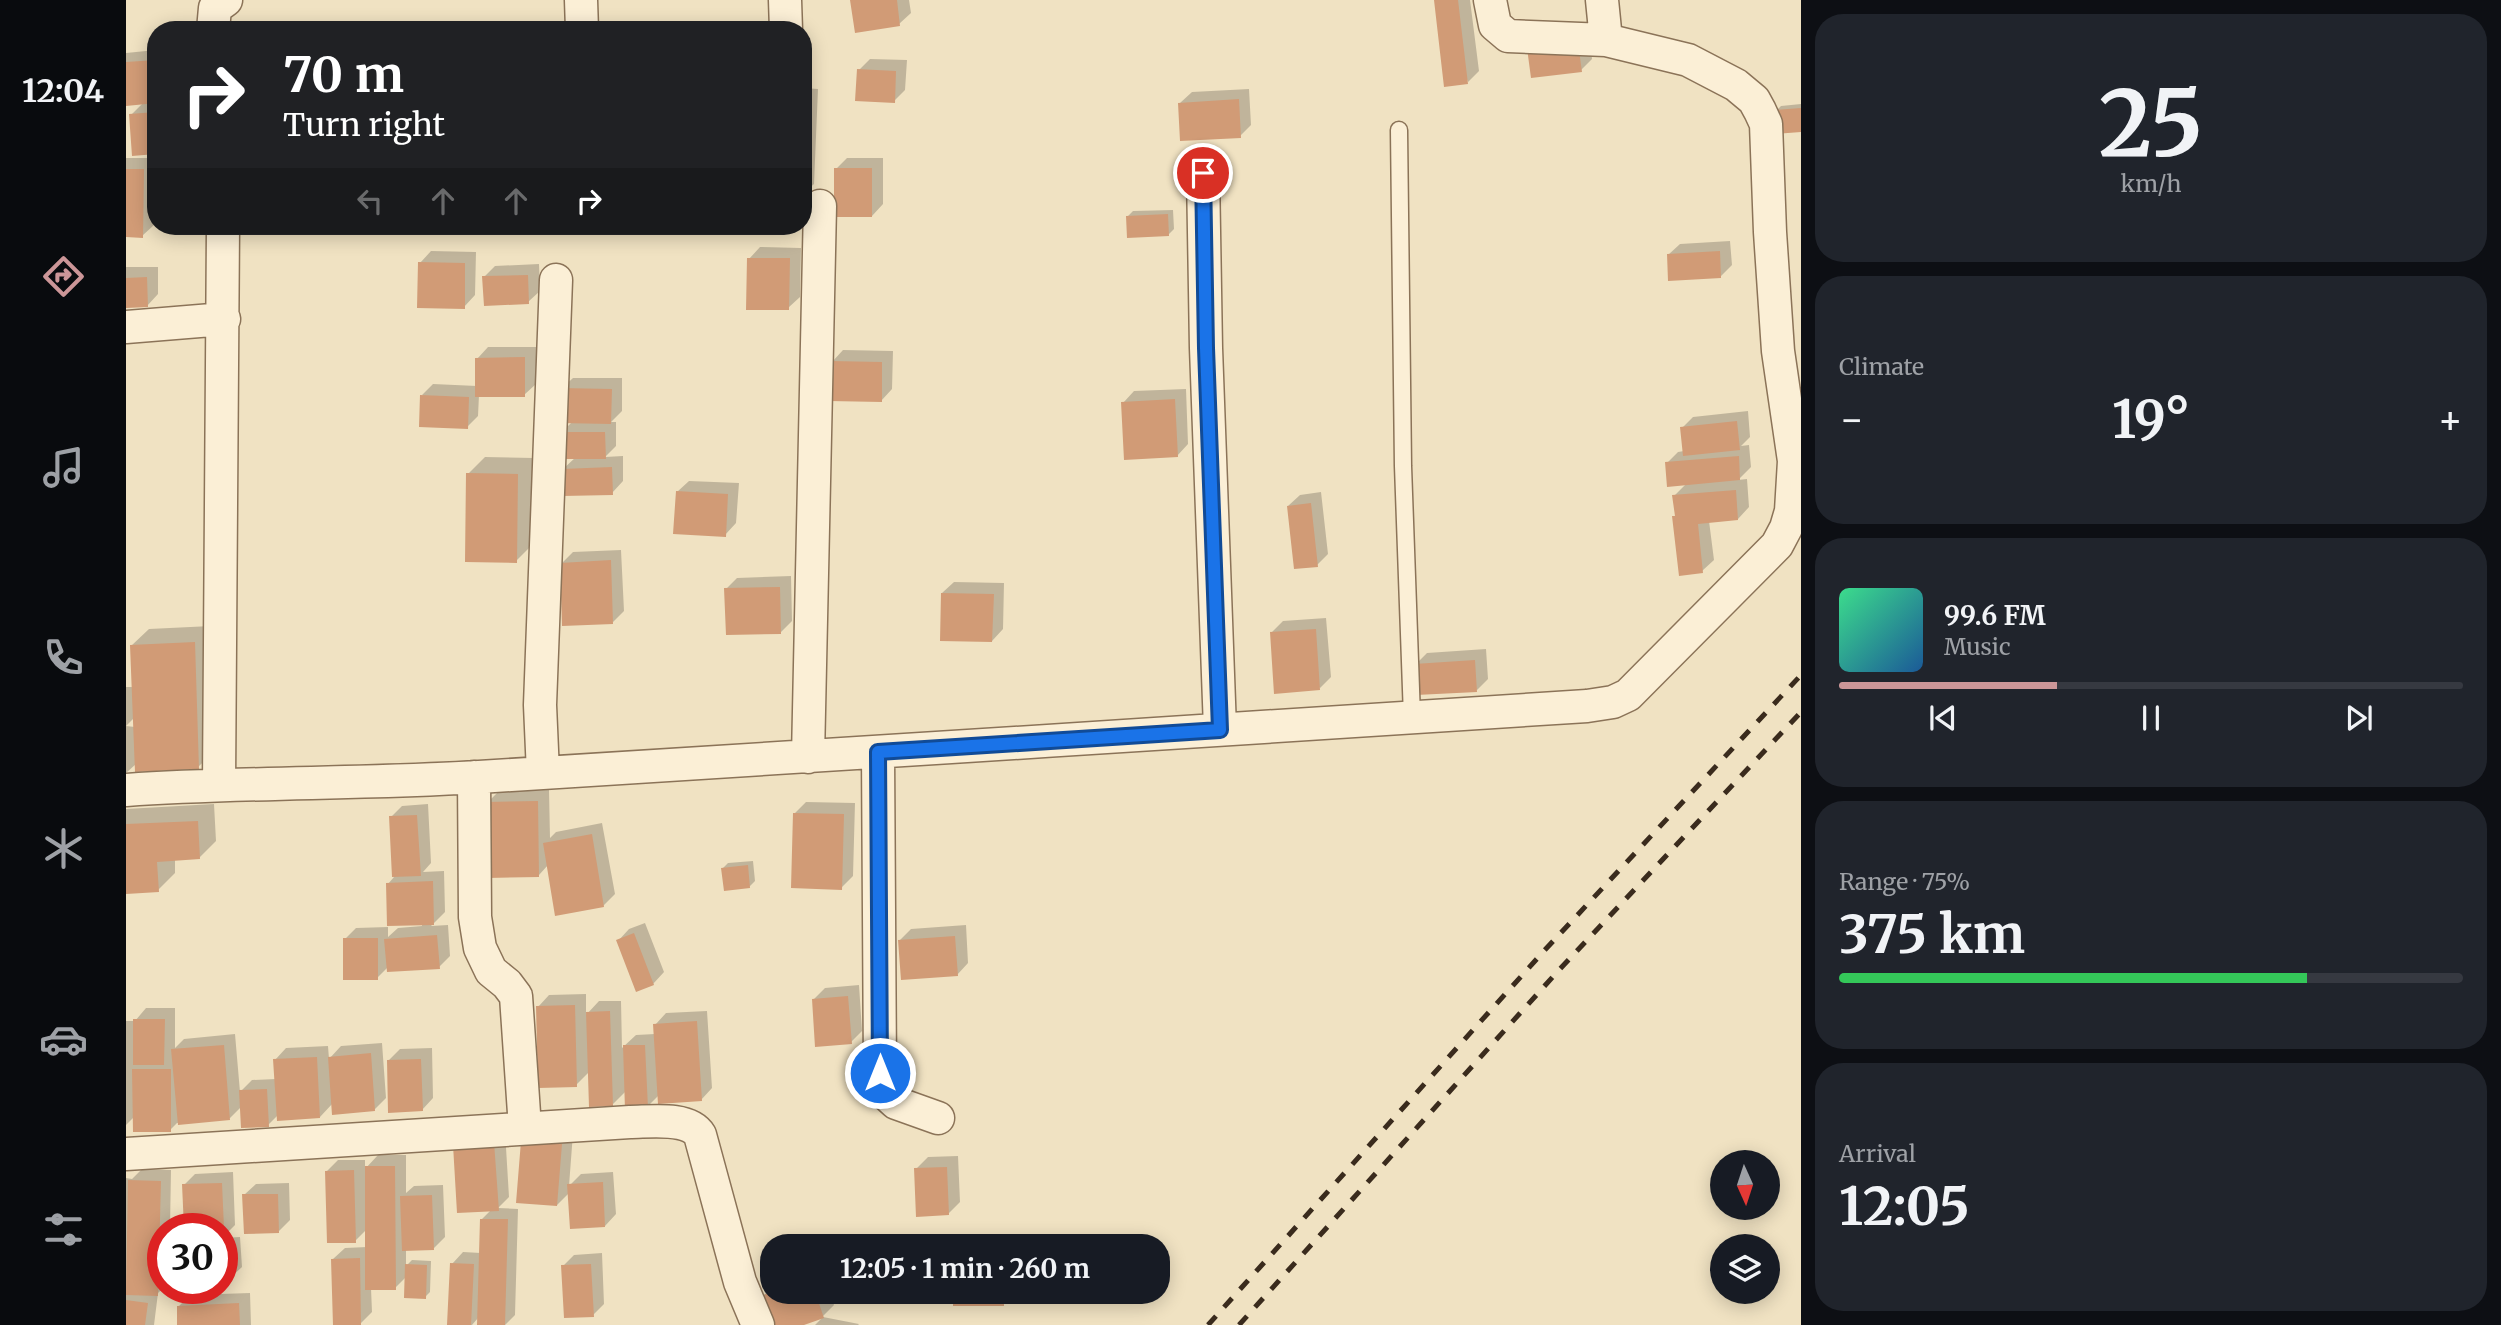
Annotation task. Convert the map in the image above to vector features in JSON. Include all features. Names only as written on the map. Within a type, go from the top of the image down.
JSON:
[{"type":"street","points":[[214,21],[215,8],[226,0]]},
{"type":"street","points":[[581,0],[582,21]]},
{"type":"street","points":[[785,0],[786,21]]},
{"type":"street","points":[[126,790],[219,784],[474,777],[808,757],[1587,706],[1613,702],[1628,695],[1777,545],[1791,511],[1794,461],[1778,351],[1766,124],[1754,100],[1746,92],[1688,60],[1606,40],[1508,36],[1495,25],[1490,0]]},
{"type":"street","points":[[1602,0],[1606,40]]},
{"type":"street","points":[[1203,173],[1206,348],[1220,730]]},
{"type":"street","points":[[808,757],[820,206]]},
{"type":"street","points":[[219,784],[223,235]]},
{"type":"street","points":[[543,773],[540,705],[556,280]]},
{"type":"street","points":[[126,327],[224,319]]},
{"type":"street","points":[[878,752],[880,1073],[885,1093],[896,1103],[939,1118]]},
{"type":"street","points":[[474,777],[475,918],[484,959],[491,971],[513,989],[516,996],[526,1128]]},
{"type":"street","points":[[126,1154],[526,1128],[669,1122],[692,1126],[696,1129],[719,1202],[740,1282],[758,1325]]},
{"type":"lane","points":[[1399,130],[1404,466],[1412,717]]},
{"type":"building","points":[[850,0],[897,0],[900,26],[855,33]]},
{"type":"building","points":[[1434,0],[1458,0],[1468,84],[1444,87]]},
{"type":"building","points":[[1578,43],[1582,72],[1531,78],[1527,48]]},
{"type":"building","points":[[147,61],[147,104],[126,106],[126,62]]},
{"type":"building","points":[[857,69],[896,71],[895,103],[855,101]]},
{"type":"building","points":[[1239,99],[1241,138],[1180,141],[1178,103]]},
{"type":"building","points":[[1801,108],[1801,132],[1775,134],[1774,110]]},
{"type":"building","points":[[147,113],[147,155],[132,156],[129,114]]},
{"type":"building","points":[[834,168],[872,168],[872,217],[834,217]]},
{"type":"building","points":[[126,169],[144,169],[143,238],[126,237]]},
{"type":"building","points":[[1168,214],[1169,236],[1127,238],[1126,216]]},
{"type":"building","points":[[1720,251],[1721,278],[1668,281],[1667,254]]},
{"type":"building","points":[[747,258],[790,258],[789,310],[746,310]]},
{"type":"building","points":[[418,262],[465,263],[465,309],[417,308]]},
{"type":"building","points":[[528,275],[529,304],[484,306],[482,276]]},
{"type":"building","points":[[147,277],[148,307],[126,308],[126,278]]},
{"type":"building","points":[[525,357],[525,397],[475,397],[475,358]]},
{"type":"building","points":[[830,361],[882,362],[882,402],[829,401]]},
{"type":"building","points":[[559,388],[612,389],[611,424],[559,423]]},
{"type":"building","points":[[420,395],[469,397],[468,429],[419,427]]},
{"type":"building","points":[[1175,399],[1178,457],[1124,460],[1121,402]]},
{"type":"building","points":[[1737,421],[1740,450],[1683,456],[1680,427]]},
{"type":"building","points":[[559,432],[605,432],[606,459],[559,459]]},
{"type":"building","points":[[1739,456],[1740,480],[1667,487],[1665,462]]},
{"type":"building","points":[[612,467],[613,495],[562,496],[562,469]]},
{"type":"building","points":[[466,473],[518,474],[517,563],[465,562]]},
{"type":"building","points":[[1736,490],[1738,520],[1698,524],[1703,573],[1679,576],[1672,495]]},
{"type":"building","points":[[676,491],[728,494],[726,537],[673,534]]},
{"type":"building","points":[[1311,503],[1318,567],[1294,569],[1287,506]]},
{"type":"building","points":[[611,560],[613,624],[562,626],[560,563]]},
{"type":"building","points":[[780,587],[781,634],[726,635],[724,588]]},
{"type":"building","points":[[941,593],[994,594],[992,642],[940,641]]},
{"type":"building","points":[[1316,629],[1320,690],[1274,694],[1270,632]]},
{"type":"building","points":[[195,642],[199,769],[135,772],[130,645]]},
{"type":"building","points":[[1475,660],[1477,692],[1416,695],[1414,664]]},
{"type":"building","points":[[538,801],[539,877],[487,878],[486,802]]},
{"type":"building","points":[[793,813],[844,814],[842,890],[791,888]]},
{"type":"building","points":[[417,815],[421,876],[392,877],[389,816]]},
{"type":"building","points":[[198,821],[200,859],[157,862],[159,892],[126,894],[126,824]]},
{"type":"building","points":[[592,834],[604,907],[555,916],[543,843]]},
{"type":"building","points":[[748,865],[750,888],[724,891],[721,868]]},
{"type":"building","points":[[433,881],[434,925],[387,926],[386,883]]},
{"type":"building","points":[[634,933],[654,985],[636,992],[616,940]]},
{"type":"building","points":[[437,935],[440,969],[387,972],[384,939]]},
{"type":"building","points":[[955,936],[958,976],[901,980],[898,940]]},
{"type":"building","points":[[343,938],[378,938],[378,980],[343,980]]},
{"type":"building","points":[[848,996],[852,1044],[815,1047],[812,999]]},
{"type":"building","points":[[575,1005],[577,1087],[538,1088],[536,1006]]},
{"type":"building","points":[[610,1011],[613,1106],[589,1107],[586,1012]]},
{"type":"building","points":[[133,1019],[165,1019],[164,1065],[133,1065]]},
{"type":"building","points":[[697,1021],[702,1101],[658,1104],[653,1024]]},
{"type":"building","points":[[224,1045],[230,1120],[178,1125],[171,1049]]},
{"type":"building","points":[[623,1045],[645,1045],[648,1108],[625,1110]]},
{"type":"building","points":[[371,1053],[375,1111],[332,1115],[328,1057]]},
{"type":"building","points":[[317,1057],[320,1118],[277,1121],[273,1059]]},
{"type":"building","points":[[421,1059],[423,1111],[388,1113],[387,1060]]},
{"type":"building","points":[[132,1069],[171,1069],[171,1132],[133,1132]]},
{"type":"building","points":[[267,1089],[269,1127],[241,1128],[239,1090]]},
{"type":"building","points":[[521,1141],[562,1144],[557,1206],[516,1203]]},
{"type":"building","points":[[494,1142],[499,1211],[457,1213],[453,1145]]},
{"type":"building","points":[[365,1166],[395,1166],[396,1290],[365,1290]]},
{"type":"building","points":[[947,1167],[949,1215],[916,1217],[914,1168]]},
{"type":"building","points":[[354,1170],[356,1243],[327,1243],[325,1171]]},
{"type":"building","points":[[128,1180],[161,1181],[160,1213],[147,1213],[147,1296],[126,1295]]},
{"type":"building","points":[[603,1182],[605,1227],[570,1229],[567,1184]]},
{"type":"building","points":[[222,1183],[223,1213],[183,1213],[182,1184]]},
{"type":"building","points":[[242,1194],[278,1194],[279,1233],[244,1234]]},
{"type":"building","points":[[432,1195],[434,1250],[402,1251],[400,1196]]},
{"type":"building","points":[[480,1219],[508,1219],[505,1325],[477,1325]]},
{"type":"building","points":[[360,1258],[361,1325],[333,1325],[331,1259]]},
{"type":"building","points":[[450,1263],[474,1264],[471,1325],[447,1325]]},
{"type":"building","points":[[405,1264],[427,1265],[426,1299],[404,1298]]},
{"type":"building","points":[[591,1264],[594,1317],[564,1318],[561,1265]]},
{"type":"building","points":[[126,1300],[147,1303],[145,1325],[126,1325]]},
{"type":"building","points":[[238,1303],[240,1325],[177,1325],[177,1306]]},
{"type":"building","points":[[763,1304],[819,1304],[824,1318],[804,1325],[770,1325]]},
{"type":"building","points":[[953,1304],[1004,1304],[1004,1306]]},
{"type":"railway","points":[[1208,1325],[1543,952],[1801,675]]},
{"type":"railway","points":[[1239,1325],[1559,970],[1801,712]]},
{"type":"route","points":[[880,1073],[878,752],[1220,730],[1206,348],[1203,173]]}]
